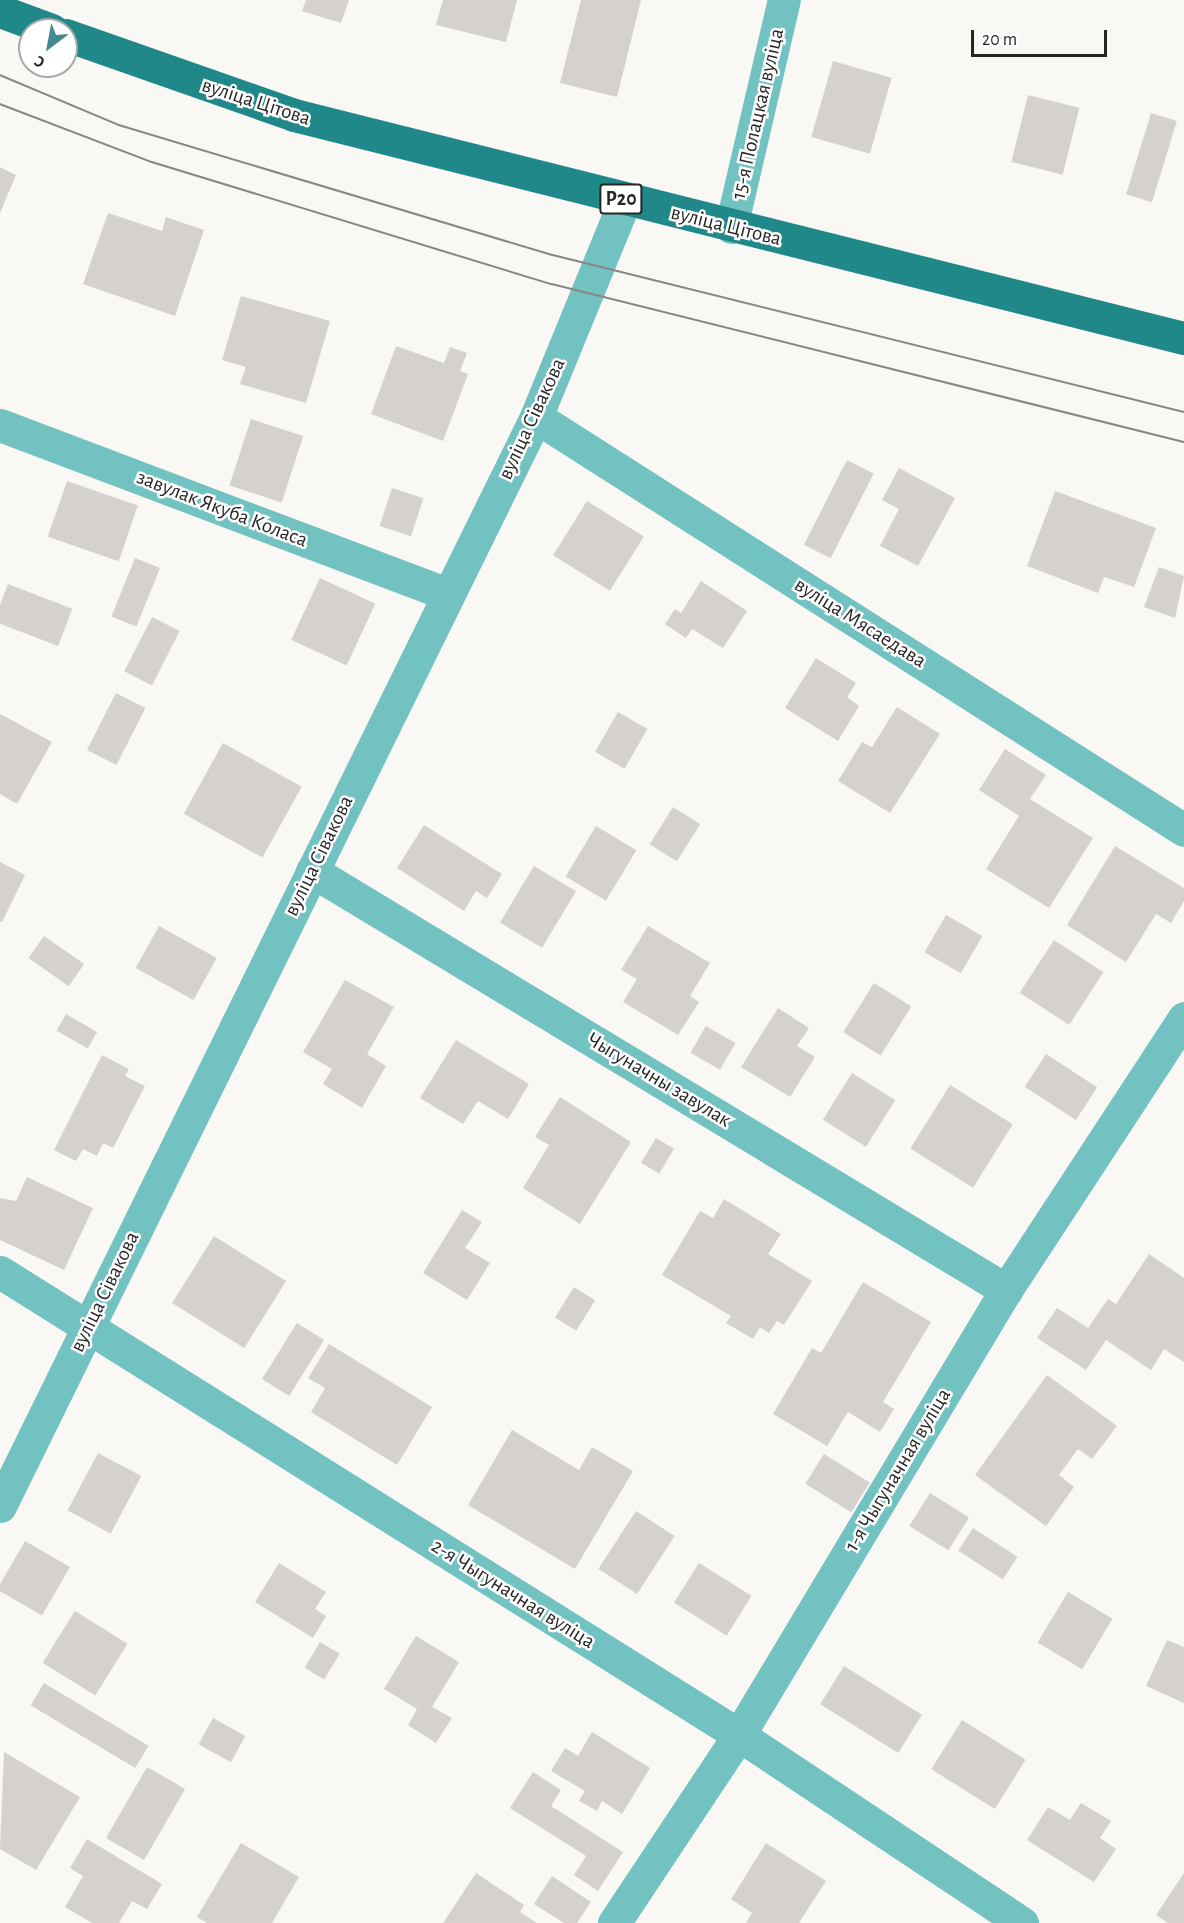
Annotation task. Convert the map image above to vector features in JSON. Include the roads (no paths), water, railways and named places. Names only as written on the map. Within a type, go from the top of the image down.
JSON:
[{"type":"main road","points":[[0,11],[19,18]]},
{"type":"main road","name":"вуліца Цітова","points":[[78,39],[294,115],[731,227],[1184,338]]},
{"type":"street","name":"15-я Полацкая вуліца","points":[[731,227],[784,0]]},
{"type":"street","name":"вуліца Сівакова","points":[[0,1506],[312,871],[445,593],[536,417],[625,200]]},
{"type":"street","name":"вуліца Мясаедава","points":[[536,417],[1184,830]]},
{"type":"street","name":"завулак Якуба Коласа","points":[[0,424],[445,593]]},
{"type":"street","name":"Чыгуначны завулак","points":[[312,871],[1006,1290]]},
{"type":"street","name":"1-я Чыгуначная вуліца","points":[[614,1923],[739,1735],[1006,1290],[1184,1018]]},
{"type":"street","name":"2-я Чыгуначная вуліца","points":[[0,1272],[739,1735],[1022,1923]]},
{"type":"tram line","points":[[0,75],[119,125],[553,255],[1184,412]]},
{"type":"tram line","points":[[0,104],[152,162],[552,284],[1184,442]]}]
